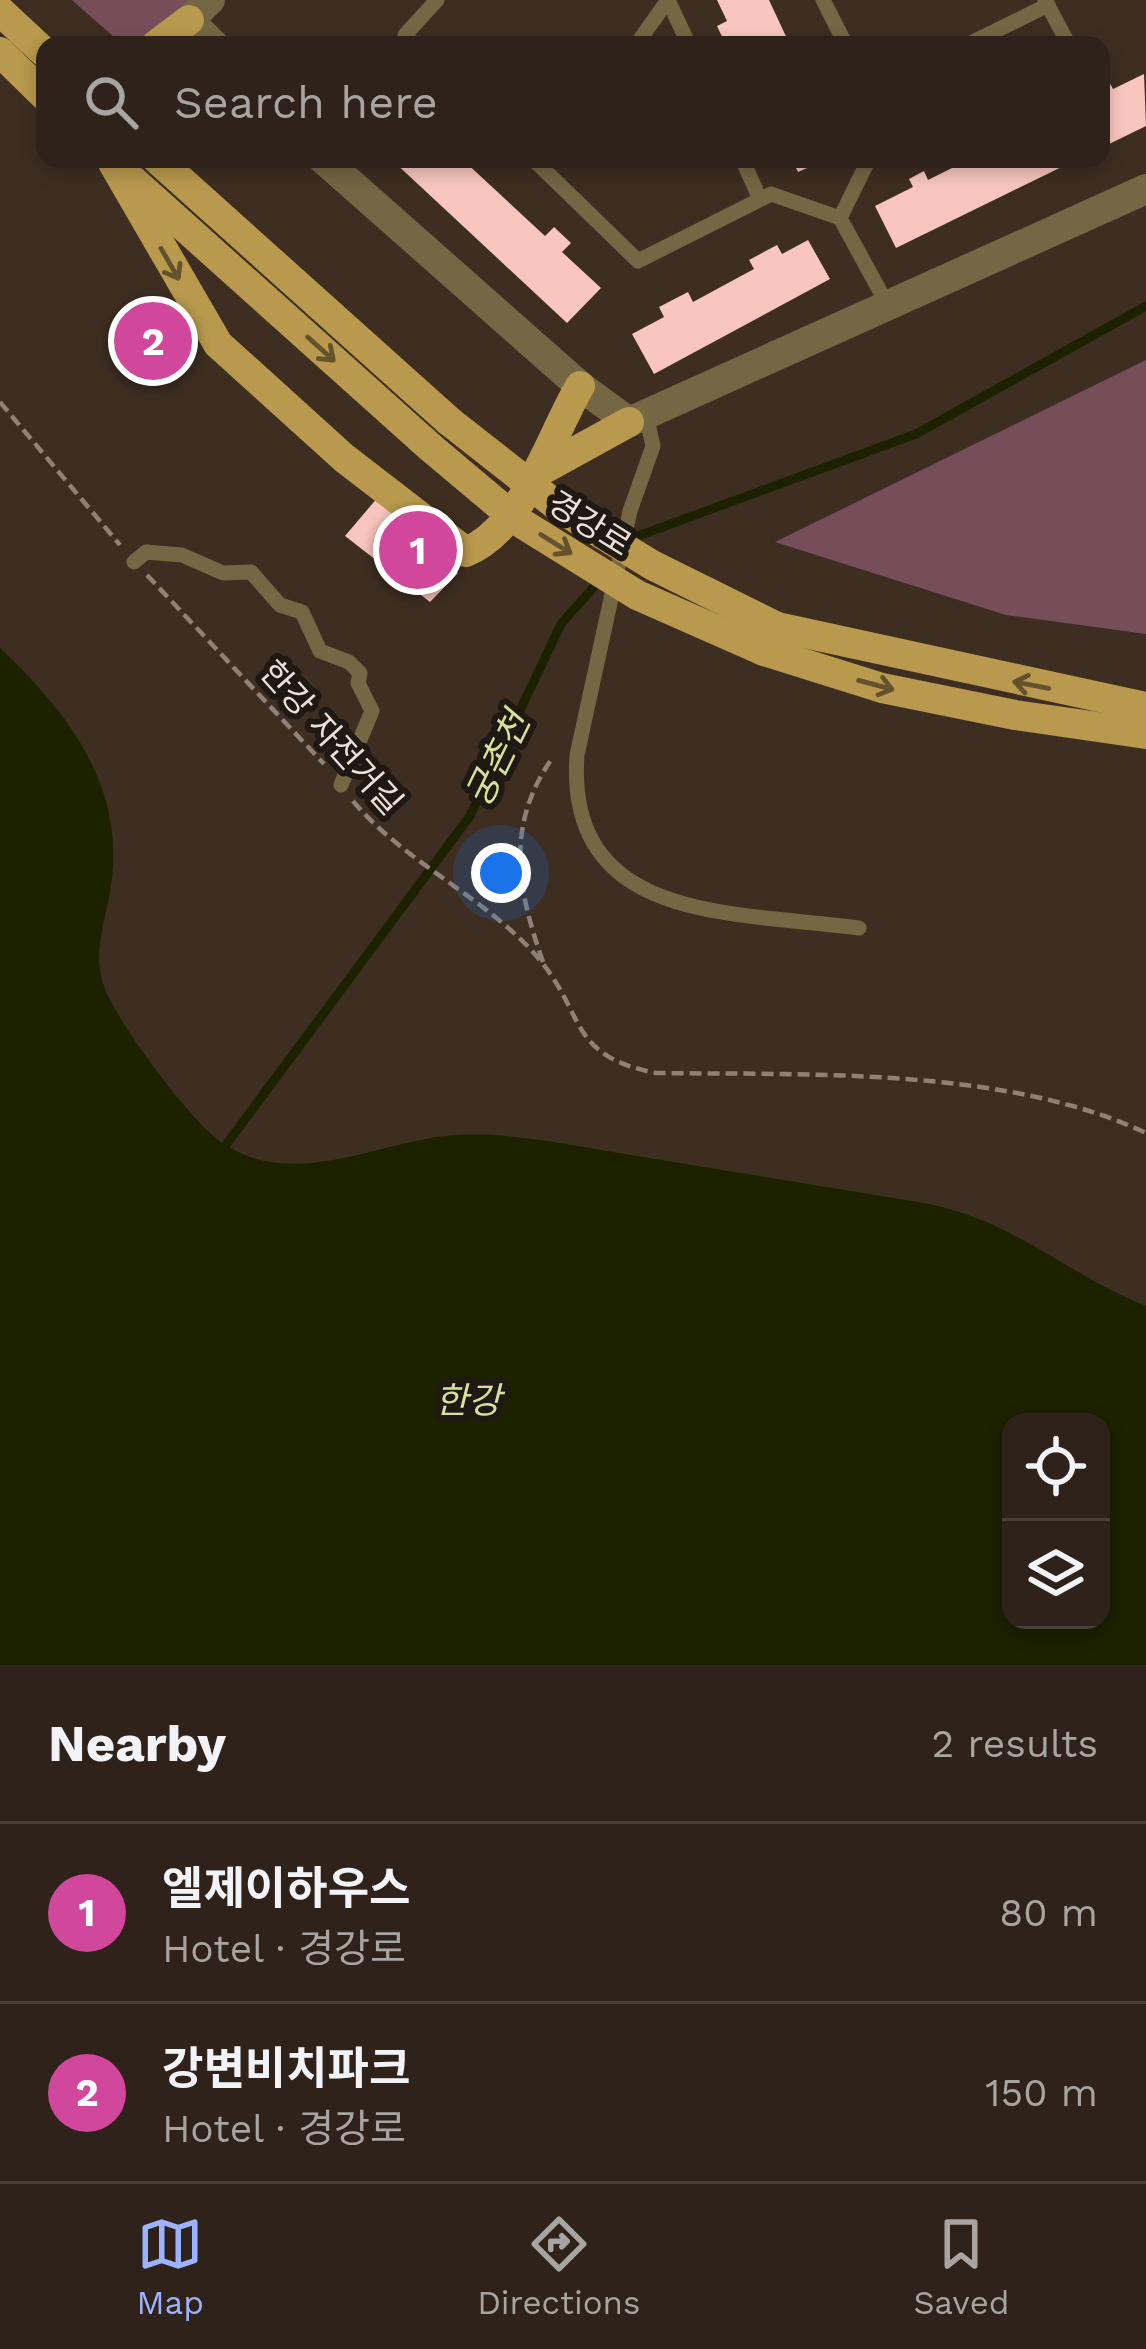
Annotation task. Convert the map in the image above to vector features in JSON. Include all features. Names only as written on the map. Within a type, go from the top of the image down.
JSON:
[{"type":"main road","points":[[167,36],[200,10]]},
{"type":"main road","points":[[6,30],[36,38]]},
{"type":"main road","points":[[6,30],[36,48]]},
{"type":"main road","points":[[6,30],[36,81]]},
{"type":"main road","points":[[115,168],[218,344],[344,458],[466,552],[486,544],[540,471],[580,386]]},
{"type":"main road","name":"경강로","points":[[119,168],[518,521],[638,596],[771,639],[883,688],[1016,715],[1144,727]]},
{"type":"main road","name":"경강로","points":[[167,168],[448,421],[561,509],[771,639]]},
{"type":"main road","points":[[540,471],[638,418]]},
{"type":"street","points":[[333,168],[580,386],[638,418],[1146,189]]},
{"type":"lane","points":[[407,36],[437,0]]},
{"type":"lane","points":[[642,36],[668,0],[685,36]]},
{"type":"lane","points":[[823,0],[841,36]]},
{"type":"lane","points":[[984,36],[1047,3],[1064,36]]},
{"type":"lane","points":[[542,168],[638,261],[771,194],[839,218],[887,304]]},
{"type":"lane","points":[[746,168],[760,199]]},
{"type":"lane","points":[[839,218],[864,168]]},
{"type":"lane","points":[[638,418],[653,446],[626,528],[585,721],[574,789],[581,823],[598,855],[623,880],[660,900],[859,928]]},
{"type":"lane","points":[[134,562],[146,552],[182,555],[223,573],[251,572],[280,604],[302,612],[320,651],[350,662],[360,673],[358,683],[372,712],[341,785]]},
{"type":"path","name":"한강 자전거길","points":[[0,402],[134,562],[278,710],[377,826],[543,964],[577,1030],[609,1056],[642,1070],[935,1082],[1084,1109],[1146,1133]]},
{"type":"path","points":[[543,964],[520,888],[520,826],[544,770],[585,721]]},
{"type":"shaded area","points":[[72,0],[194,0],[156,36],[113,36]]},
{"type":"shaded area","points":[[1146,360],[1146,634],[1006,615],[775,542]]},
{"type":"water","name":"한강","points":[[0,648],[70,727],[102,787],[113,855],[99,953],[105,989],[159,1074],[227,1146],[254,1158],[311,1163],[429,1138],[502,1136],[924,1203],[985,1221],[1146,1306],[1146,1665],[0,1665]]},
{"type":"building","points":[[717,0],[769,0],[786,36],[722,36],[717,26],[727,21]]},
{"type":"building","points":[[1144,74],[1146,126],[1110,144],[1110,84],[1113,89]]},
{"type":"building","points":[[401,168],[472,168],[545,236],[554,227],[571,243],[562,252],[601,288],[567,323]]},
{"type":"building","points":[[952,168],[1060,168],[896,248],[875,206],[913,187],[909,179],[924,171],[928,180]]},
{"type":"building","points":[[808,240],[830,279],[654,374],[632,334],[664,317],[659,307],[688,292],[693,302],[754,269],[749,260],[777,245],[782,254]]},
{"type":"building","points":[[384,490],[406,507],[397,523],[458,573],[430,602],[345,536]]},
{"type":"waterway","name":"궁촌천","points":[[631,545],[638,536],[916,434],[1146,306]]},
{"type":"waterway","name":"궁촌천","points":[[220,1153],[470,816],[561,624],[600,580]]},
{"type":"place","name":"강변비치파크","points":[[153,341]]},
{"type":"place","name":"엘제이하우스","points":[[418,550]]}]
